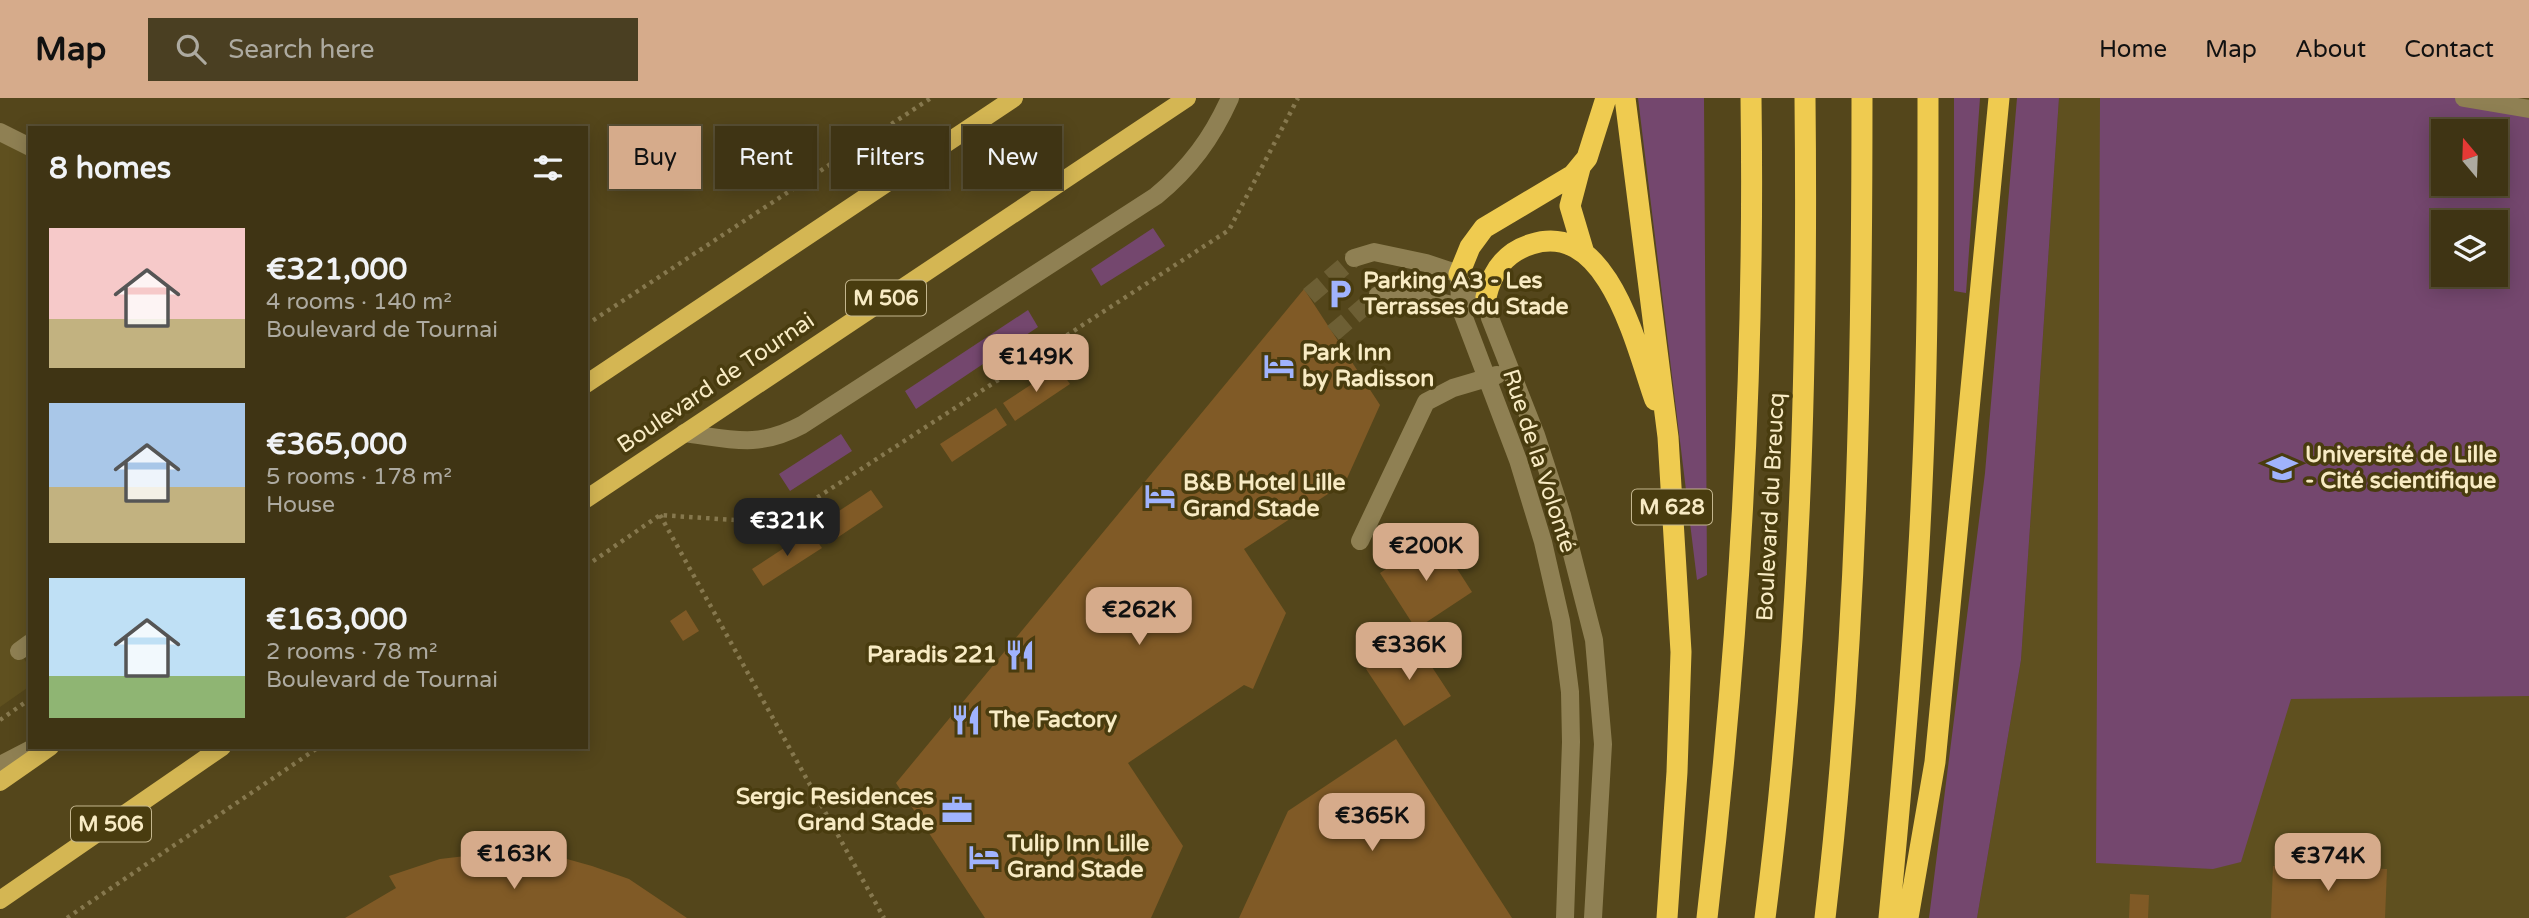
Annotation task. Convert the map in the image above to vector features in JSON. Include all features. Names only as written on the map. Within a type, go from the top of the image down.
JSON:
[{"type":"highway","points":[[1459,274],[1469,247],[1484,228],[1548,193],[1573,175],[1594,140],[1606,98]]},
{"type":"highway","name":"M 628","points":[[1625,98],[1668,437],[1681,652],[1677,772],[1667,918]]},
{"type":"highway","name":"M 628","points":[[1707,918],[1723,773],[1743,500],[1751,297],[1751,98]]},
{"type":"highway","name":"Boulevard du Breucq","points":[[1765,918],[1777,826],[1797,554],[1804,348],[1805,98]]},
{"type":"highway","points":[[1825,918],[1854,535],[1863,262],[1862,98]]},
{"type":"highway","points":[[1889,918],[1915,617],[1922,486],[1927,303],[1928,98]]},
{"type":"highway","points":[[1908,918],[1936,749],[1999,98]]},
{"type":"highway","points":[[1581,165],[1570,205],[1584,253],[1608,279],[1622,307],[1668,437]]},
{"type":"highway","points":[[1486,297],[1495,272],[1506,257],[1521,247],[1540,241],[1557,243],[1584,253]]},
{"type":"main road","points":[[588,383],[1014,98]]},
{"type":"main road","name":"Boulevard de Tournai","points":[[588,498],[1187,98]]},
{"type":"main road","points":[[0,782],[47,749]]},
{"type":"main road","name":"M 506","points":[[0,900],[219,749]]},
{"type":"street","points":[[684,433],[758,442],[773,439],[802,425],[1156,196],[1185,171],[1212,136],[1230,98]]},
{"type":"street","points":[[2464,98],[2529,109]]},
{"type":"street","points":[[0,132],[28,146]]},
{"type":"street","points":[[1353,258],[1382,253],[1459,274],[1486,297],[1460,307],[1395,291],[1378,295]]},
{"type":"street","name":"Rue de la Volonté","points":[[1459,274],[1460,307],[1518,460],[1536,519],[1560,621],[1570,692],[1565,918]]},
{"type":"street","name":"Rue de la Volonté","points":[[1486,297],[1562,514],[1594,640],[1604,744],[1593,918]]},
{"type":"street","points":[[1360,541],[1426,402],[1453,388],[1511,372]]},
{"type":"street","points":[[0,765],[30,749]]},
{"type":"path","points":[[588,325],[931,98]]},
{"type":"path","points":[[588,565],[660,515],[778,523],[1229,230],[1298,98]]},
{"type":"path","points":[[660,515],[884,918]]},
{"type":"path","points":[[0,720],[28,700]]},
{"type":"path","points":[[67,918],[316,749]]},
{"type":"shaded area","points":[[1638,98],[1704,98],[1707,575],[1697,580]]},
{"type":"shaded area","points":[[1954,98],[1980,98],[1966,293],[1954,291]]},
{"type":"shaded area","points":[[2017,98],[2059,98],[2021,660],[1977,918],[1929,918],[1985,473]]},
{"type":"shaded area","name":"Université de Lille ‐ Cité scientifique","points":[[2059,98],[2529,98],[2529,918],[1977,918],[2021,660]]},
{"type":"shaded area","name":"Université de Lille ‐ Cité scientifique","points":[[2100,98],[2458,98],[2529,113],[2529,696],[2291,699],[2241,862],[2213,869],[2096,863]]},
{"type":"shaded area","points":[[0,132],[28,146],[28,644],[19,651],[28,665],[28,687],[0,707]]},
{"type":"shaded area","points":[[1153,228],[1165,246],[1101,286],[1091,269]]},
{"type":"shaded area","points":[[1028,310],[1038,327],[916,409],[905,391]]},
{"type":"shaded area","points":[[841,434],[852,451],[790,491],[779,474]]},
{"type":"building","points":[[1304,289],[1380,405],[1340,494],[1337,488],[1244,549],[1286,613],[1253,689],[1244,685],[1128,763],[1183,846],[1151,918],[985,918],[896,783]]},
{"type":"building","points":[[1058,367],[1070,384],[1015,421],[1003,403]]},
{"type":"building","points":[[996,408],[1007,425],[952,462],[940,444]]},
{"type":"building","points":[[871,490],[883,507],[828,544],[816,526]]},
{"type":"building","points":[[810,531],[822,548],[763,586],[752,569]]},
{"type":"building","points":[[1436,536],[1472,592],[1416,629],[1380,573]]},
{"type":"building","points":[[686,610],[699,631],[683,641],[670,621]]},
{"type":"building","points":[[1413,638],[1451,696],[1404,726],[1366,669]]},
{"type":"building","points":[[1396,739],[1512,918],[1239,918],[1288,811]]},
{"type":"building","points":[[500,852],[549,854],[629,879],[687,918],[345,918],[396,888],[389,876],[440,859]]},
{"type":"building","points":[[2273,866],[2387,869],[2385,918],[2271,918]]},
{"type":"building","points":[[2130,894],[2149,895],[2148,918],[2129,918]]},
{"type":"tunnel","points":[[1309,296],[1354,258]]},
{"type":"tunnel","points":[[1333,333],[1378,295]]},
{"type":"place","name":"Parking A3 - Les Terrasses du Stade","points":[[1340,294]]},
{"type":"place","name":"Park Inn by Radisson","points":[[1279,366]]},
{"type":"place","name":"Université de Lille ‐ Cité scientifique","points":[[2282,468]]},
{"type":"place","name":"B&B Hotel Lille Grand Stade","points":[[1160,496]]},
{"type":"place","name":"Paradis 221","points":[[1020,655]]},
{"type":"place","name":"The Factory","points":[[966,720]]},
{"type":"place","name":"Sergic Residences Grand Stade","points":[[957,810]]},
{"type":"place","name":"Tulip Inn Lille Grand Stade","points":[[984,857]]}]
